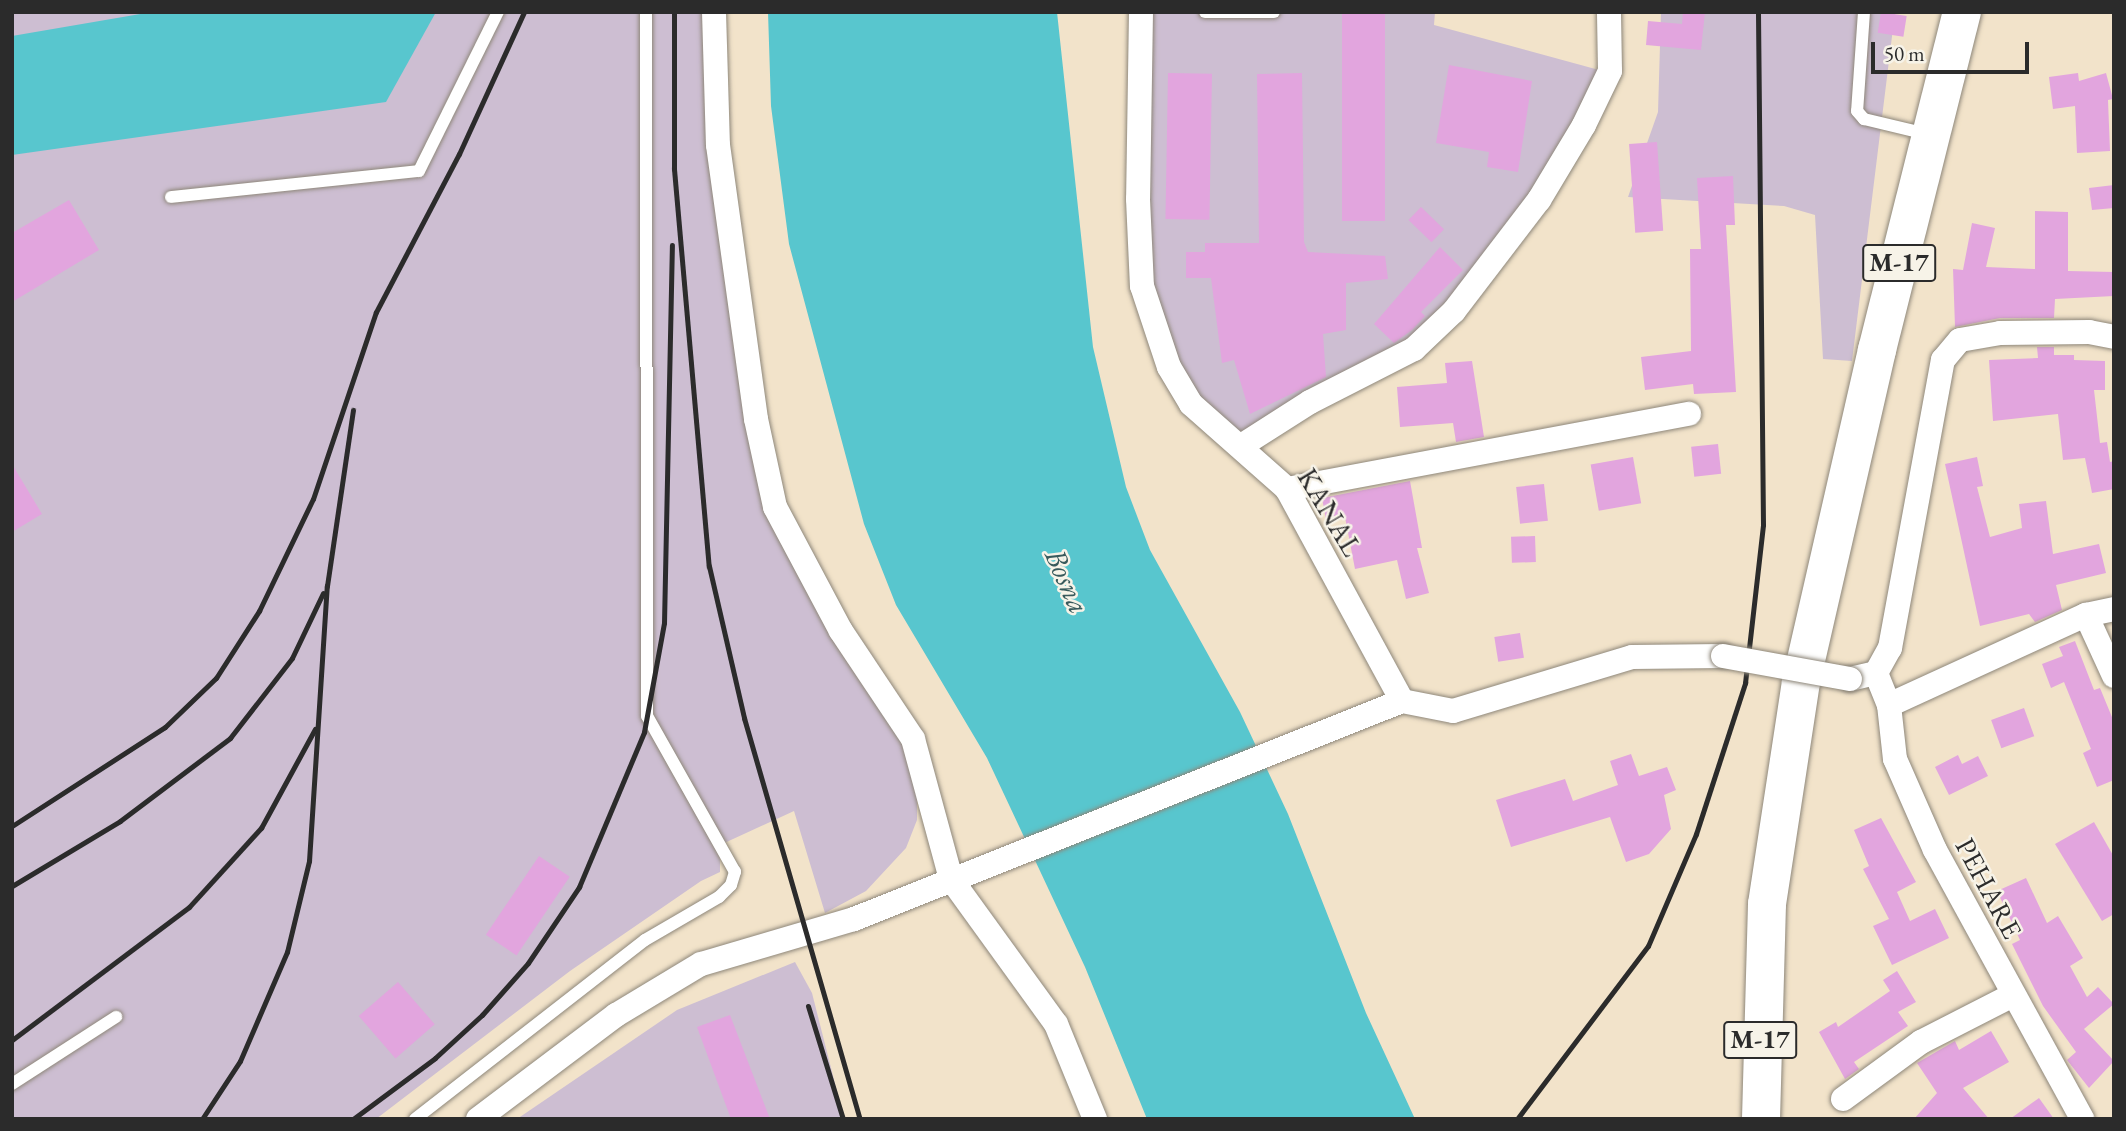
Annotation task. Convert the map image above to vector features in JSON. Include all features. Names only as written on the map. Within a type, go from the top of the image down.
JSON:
[{"type":"main road","name":"M-17","points":[[1761,1119],[1765,927],[1785,772],[1838,515],[1962,12]]},
{"type":"street","points":[[714,12],[718,145],[756,419],[775,507],[841,631],[913,739],[951,879],[1056,1024],[1095,1119]]},
{"type":"street","name":"KANAL","points":[[1142,12],[1138,199],[1142,286],[1169,367],[1191,404],[1287,489],[1402,701]]},
{"type":"street","points":[[1241,446],[1310,402],[1414,349],[1454,311],[1539,200],[1584,125],[1610,71],[1609,12]]},
{"type":"street","points":[[478,1119],[616,1015],[701,964],[854,919],[1402,701],[1453,711],[1632,657],[1723,656],[1850,679],[1876,673],[1885,662],[1897,622],[1943,360],[1960,340],[2000,333],[2089,332],[2114,337]]},
{"type":"street","points":[[1287,489],[1689,414]]},
{"type":"street","points":[[1889,705],[2086,615],[2114,609]]},
{"type":"street","points":[[2086,615],[2114,676]]},
{"type":"street","name":"PEHARE","points":[[1876,673],[1889,705],[1895,759],[1935,850],[2011,996],[2082,1119]]},
{"type":"street","points":[[1843,1099],[1921,1042],[2011,996]]},
{"type":"lane","points":[[171,197],[419,171],[498,12]]},
{"type":"lane","points":[[415,1119],[645,940],[719,897],[732,885],[735,872],[647,716],[646,12]]},
{"type":"lane","points":[[1205,12],[1274,12]]},
{"type":"lane","points":[[1864,12],[1857,111],[1864,119],[1931,135]]},
{"type":"lane","points":[[12,1084],[116,1017]]},
{"type":"shaded area","points":[[12,12],[706,12],[769,505],[896,720],[917,791],[917,820],[906,848],[866,891],[825,913],[794,811],[720,845],[720,872],[701,881],[570,971],[376,1119],[12,1119]]},
{"type":"shaded area","points":[[1148,12],[1435,12],[1434,25],[1610,73],[1454,313],[1244,446],[1195,402],[1156,324],[1142,198]]},
{"type":"shaded area","points":[[1661,12],[1895,12],[1852,361],[1823,359],[1815,215],[1784,206],[1628,197],[1658,112]]},
{"type":"shaded area","points":[[795,962],[812,993],[844,1119],[517,1119],[677,1010]]},
{"type":"water","points":[[152,12],[436,12],[386,102],[12,155],[12,36]]},
{"type":"water","name":"Bosna","points":[[768,12],[1057,12],[1093,347],[1126,487],[1150,550],[1240,712],[1288,814],[1366,1013],[1415,1119],[1147,1119],[1085,967],[987,758],[896,605],[864,524],[789,244],[771,106]]},
{"type":"building","points":[[1342,12],[1385,12],[1385,221],[1342,221]]},
{"type":"building","points":[[1683,12],[1705,12],[1701,50],[1646,45],[1648,21],[1682,24]]},
{"type":"building","points":[[1881,12],[1907,16],[1903,37],[1878,33]]},
{"type":"building","points":[[1449,65],[1532,81],[1518,172],[1487,167],[1489,152],[1436,143]]},
{"type":"building","points":[[1168,73],[1212,74],[1209,220],[1165,219]]},
{"type":"building","points":[[1302,73],[1304,242],[1308,252],[1385,256],[1388,279],[1346,283],[1346,330],[1323,334],[1326,377],[1250,414],[1234,360],[1222,363],[1211,278],[1186,278],[1186,252],[1205,252],[1205,243],[1259,243],[1257,74]]},
{"type":"building","points":[[2078,73],[2079,81],[2106,73],[2113,99],[2108,100],[2110,151],[2077,153],[2075,106],[2053,109],[2049,77]]},
{"type":"building","points":[[1657,142],[1663,231],[1635,233],[1629,144]]},
{"type":"building","points":[[1733,176],[1735,225],[1726,225],[1736,392],[1694,394],[1693,384],[1645,390],[1641,357],[1691,351],[1690,249],[1701,249],[1697,178]]},
{"type":"building","points":[[2114,185],[2114,208],[2092,210],[2089,188]]},
{"type":"building","points":[[69,200],[99,250],[12,302],[12,233]]},
{"type":"building","points":[[1421,207],[1444,229],[1432,242],[1408,220]]},
{"type":"building","points":[[2035,211],[2068,212],[2068,271],[2114,272],[2114,296],[2055,299],[2054,318],[2000,318],[1955,327],[1953,269],[1963,270],[1972,223],[1995,228],[1986,267],[2035,269]]},
{"type":"building","points":[[1440,247],[1463,270],[1421,312],[1425,316],[1412,330],[1394,343],[1374,324]]},
{"type":"building","points":[[2037,347],[2054,347],[2054,355],[2074,355],[2074,360],[2105,361],[2105,390],[2094,390],[2100,443],[2107,442],[2110,462],[2114,461],[2114,489],[2092,493],[2085,458],[2063,460],[2058,414],[1993,421],[1989,360],[2038,358]]},
{"type":"building","points":[[1472,361],[1484,437],[1456,442],[1453,423],[1400,427],[1397,387],[1447,383],[1445,363]]},
{"type":"building","points":[[1718,444],[1721,474],[1694,477],[1691,447]]},
{"type":"building","points":[[1633,457],[1641,503],[1599,511],[1591,464]]},
{"type":"building","points":[[1977,457],[1983,486],[1977,487],[1990,537],[2022,528],[2019,504],[2046,501],[2053,554],[2099,544],[2106,573],[2056,585],[2062,610],[2035,622],[2029,614],[1980,626],[1945,464]]},
{"type":"building","points":[[12,464],[42,514],[12,532]]},
{"type":"building","points":[[1410,481],[1422,548],[1417,548],[1429,593],[1406,599],[1397,560],[1355,569],[1345,517],[1326,520],[1322,498]]},
{"type":"building","points":[[1544,484],[1548,521],[1520,524],[1516,487]]},
{"type":"building","points":[[1535,536],[1536,562],[1512,563],[1511,537]]},
{"type":"building","points":[[1520,633],[1524,658],[1498,662],[1494,637]]},
{"type":"building","points":[[2075,641],[2094,690],[2100,688],[2114,722],[2114,780],[2097,787],[2083,753],[2091,749],[2064,682],[2051,688],[2042,664],[2063,656],[2059,647]]},
{"type":"building","points":[[2024,708],[2034,736],[2001,748],[1991,720]]},
{"type":"building","points":[[1631,754],[1639,776],[1667,767],[1676,790],[1664,795],[1671,829],[1649,854],[1626,862],[1610,817],[1511,847],[1496,800],[1565,779],[1573,801],[1618,785],[1610,761]]},
{"type":"building","points":[[1958,755],[1962,764],[1978,756],[1988,776],[1949,795],[1935,767]]},
{"type":"building","points":[[1881,818],[1916,882],[1897,892],[1910,921],[1935,909],[1949,938],[1892,965],[1873,926],[1889,919],[1863,869],[1869,866],[1854,830]]},
{"type":"building","points":[[2094,822],[2114,857],[2114,914],[2102,921],[2055,844]]},
{"type":"building","points":[[539,856],[570,877],[517,955],[486,935]]},
{"type":"building","points":[[2026,878],[2047,923],[2058,916],[2083,958],[2070,966],[2087,997],[2098,987],[2114,1004],[2084,1029],[2114,1061],[2089,1088],[2067,1060],[2076,1052],[2043,1006],[2012,944],[2020,940],[1997,891]]},
{"type":"building","points":[[1897,971],[1916,1002],[1898,1012],[1908,1026],[1854,1062],[1859,1069],[1845,1079],[1819,1032],[1836,1022],[1838,1027],[1890,991],[1883,980]]},
{"type":"building","points":[[398,982],[435,1024],[395,1058],[359,1016]]},
{"type":"building","points":[[730,1015],[770,1119],[731,1119],[697,1027]]},
{"type":"building","points":[[1991,1031],[2009,1062],[1963,1088],[1989,1119],[1914,1119],[1937,1093],[1917,1063],[1955,1041],[1959,1050]]},
{"type":"building","points":[[2039,1098],[2054,1119],[2010,1119]]},
{"type":"railway","points":[[12,826],[165,727],[216,678],[259,611],[313,499],[376,312],[459,154],[524,12]]},
{"type":"railway","points":[[674,12],[674,169],[709,566],[744,718],[860,1119]]},
{"type":"railway","points":[[1517,1119],[1648,946],[1696,834],[1745,683],[1763,525],[1758,12]]},
{"type":"railway","points":[[353,1119],[435,1058],[482,1015],[528,963],[579,887],[644,732],[664,623],[672,245]]},
{"type":"railway","points":[[202,1119],[240,1061],[287,952],[309,861],[327,586],[353,410]]},
{"type":"railway","points":[[12,886],[120,821],[230,738],[292,658],[323,593]]},
{"type":"railway","points":[[12,1040],[189,907],[261,828],[315,729]]},
{"type":"railway","points":[[808,1006],[843,1119]]}]
